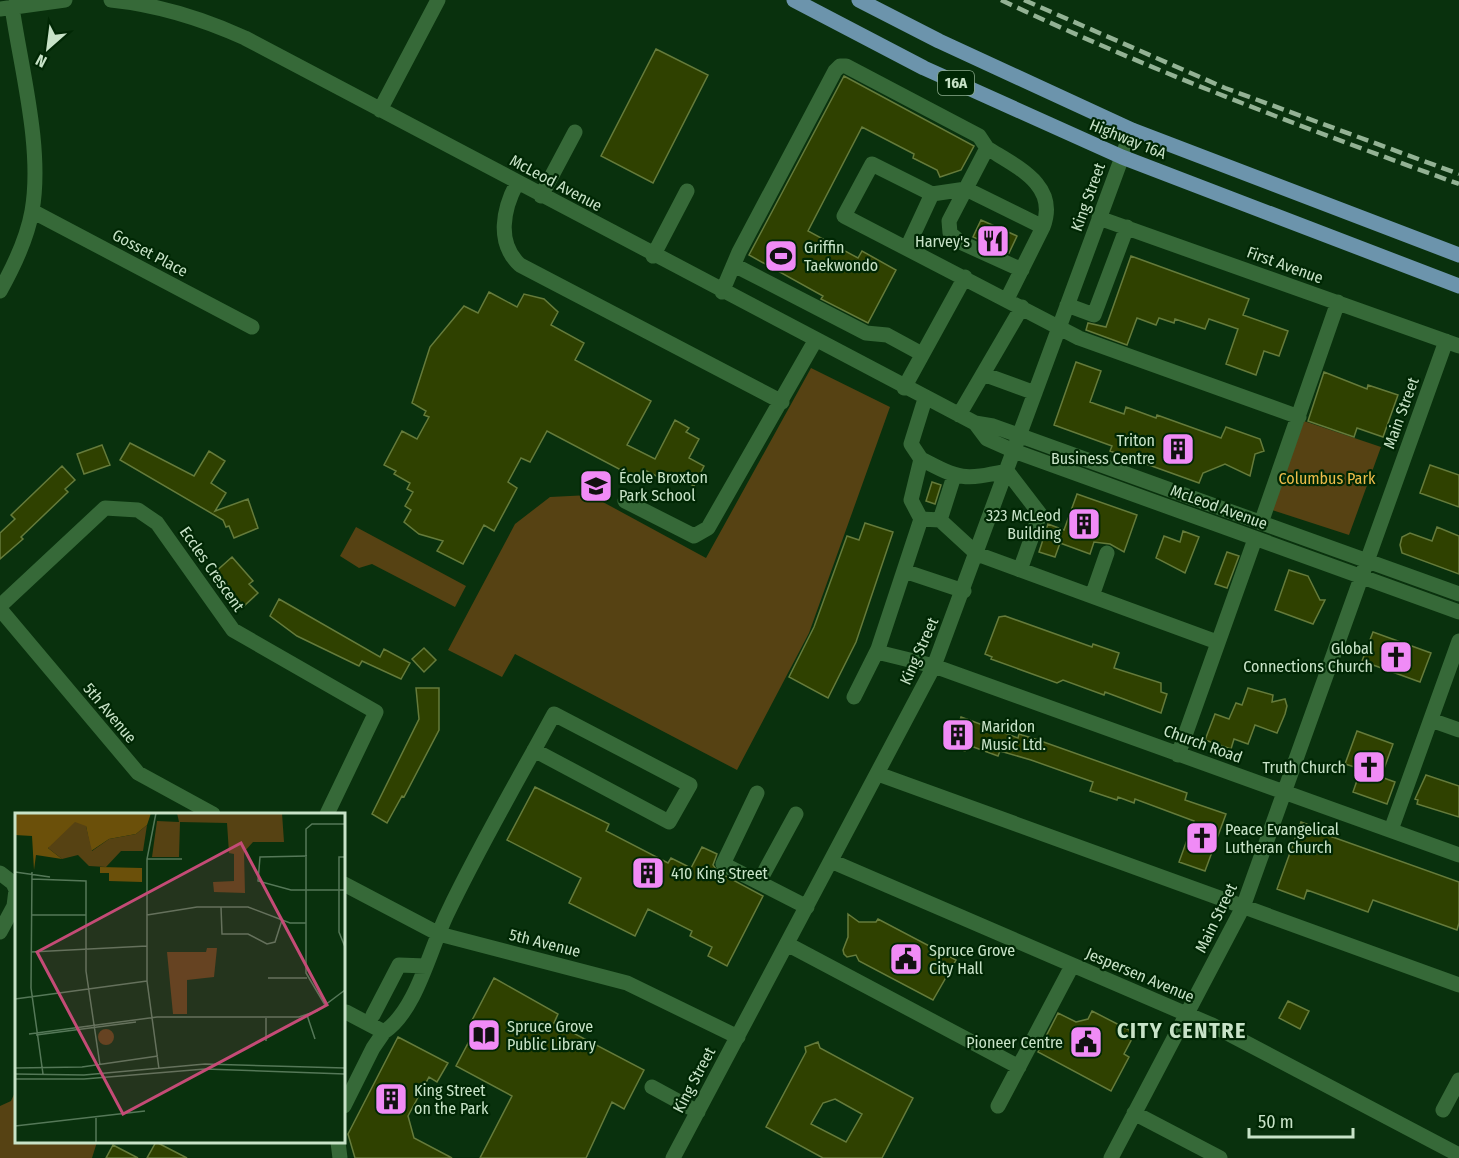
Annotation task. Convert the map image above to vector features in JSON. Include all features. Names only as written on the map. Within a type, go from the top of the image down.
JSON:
[{"type":"main road","name":"Highway 16A","points":[[794,0],[924,68],[1122,157],[1459,286]]},
{"type":"main road","name":"Highway 16A","points":[[859,0],[949,45],[1132,130],[1459,255]]},
{"type":"street","points":[[0,291],[23,243],[32,211],[34,153],[6,8],[66,0]]},
{"type":"street","name":"McLeod Avenue","points":[[111,0],[142,2],[186,14],[220,27],[959,416],[975,423],[1020,435],[1459,594]]},
{"type":"street","points":[[380,110],[438,0]]},
{"type":"street","points":[[722,292],[736,266],[745,242],[835,71],[840,66],[846,66],[980,136],[987,148],[1031,176],[1045,196],[1049,212],[1007,299]]},
{"type":"street","name":"King Street","points":[[673,1158],[934,666],[964,591],[1132,130]]},
{"type":"street","points":[[541,196],[574,132]]},
{"type":"street","points":[[987,148],[950,221],[950,233],[960,242],[1022,270]]},
{"type":"street","points":[[1043,227],[966,189],[932,194],[872,164],[844,216],[1007,299],[1058,329],[1299,417]]},
{"type":"street","points":[[517,183],[506,203],[505,238],[512,258],[520,265],[782,402]]},
{"type":"street","points":[[653,256],[687,191]]},
{"type":"street","points":[[907,248],[932,194]]},
{"type":"street","name":"Gosset Place","points":[[32,211],[252,327]]},
{"type":"street","name":"First Avenue","points":[[1099,218],[1453,344]]},
{"type":"street","points":[[1067,305],[1094,315],[1126,227]]},
{"type":"street","points":[[736,266],[866,333],[887,335],[922,354]]},
{"type":"street","points":[[904,388],[965,277]]},
{"type":"street","points":[[1261,522],[1338,302]]},
{"type":"street","points":[[959,416],[1022,307]]},
{"type":"street","points":[[625,501],[683,533],[694,536],[702,533],[712,522],[815,341]]},
{"type":"street","name":"Main Street","points":[[1111,1158],[1243,907],[1366,561],[1453,344]]},
{"type":"street","points":[[983,374],[1035,393]]},
{"type":"street","points":[[925,399],[911,444],[921,459],[954,476],[968,479],[1007,471],[1040,513],[1020,570]]},
{"type":"street","name":"McLeod Avenue","points":[[975,423],[987,439],[1014,451],[1459,612]]},
{"type":"street","points":[[854,697],[877,652],[921,519],[911,500],[921,459]]},
{"type":"street","points":[[939,520],[954,476]]},
{"type":"street","name":"Eccles Crescent","points":[[0,608],[105,508],[138,510],[157,523],[233,630],[376,712],[327,813]]},
{"type":"street","points":[[921,519],[939,520],[977,554],[1217,642]]},
{"type":"street","points":[[1178,754],[1255,539]]},
{"type":"street","points":[[1092,596],[1107,553]]},
{"type":"street","points":[[904,571],[964,591]]},
{"type":"street","name":"5th Avenue","points":[[0,608],[138,773],[211,813]]},
{"type":"street","points":[[1391,830],[1459,641]]},
{"type":"street","name":"Church Road","points":[[877,652],[934,666],[1459,855]]},
{"type":"street","points":[[345,1104],[373,1048],[384,1032],[398,1023],[426,966],[447,914],[534,750],[554,714],[690,785],[669,822],[534,750]]},
{"type":"street","points":[[1431,720],[1459,730]]},
{"type":"street","points":[[878,774],[1459,985]]},
{"type":"street","points":[[757,793],[723,864],[807,907]]},
{"type":"street","points":[[759,882],[796,814]]},
{"type":"street","name":"Jespersen Avenue","points":[[831,861],[1212,1025],[1459,1155]]},
{"type":"street","points":[[0,873],[13,883],[15,888]]},
{"type":"street","name":"5th Avenue","points":[[345,885],[439,934],[627,983],[738,1037]]},
{"type":"street","points":[[0,932],[14,906],[15,898]]},
{"type":"street","points":[[787,944],[1019,1067]]},
{"type":"street","points":[[373,1015],[399,965],[426,966]]},
{"type":"street","points":[[998,1106],[1072,966]]},
{"type":"street","points":[[346,1012],[384,1032]]},
{"type":"street","points":[[1443,1110],[1459,1080]]},
{"type":"street","points":[[652,1087],[698,1112]]},
{"type":"street","points":[[1134,1113],[1220,1158]]},
{"type":"street","points":[[338,1143],[340,1158]]},
{"type":"green space","points":[[811,368],[890,407],[809,633],[737,770],[515,654],[502,677],[448,650],[515,524],[550,497],[590,495],[706,558]]},
{"type":"green space","name":"Columbus Park","points":[[1304,421],[1381,447],[1349,535],[1272,510]]},
{"type":"green space","points":[[356,527],[466,586],[455,607],[372,564],[359,568],[340,556]]},
{"type":"green space","points":[[15,1092],[15,1143],[97,1143],[92,1158],[0,1158],[0,1106],[11,1101]]},
{"type":"building","points":[[656,49],[708,75],[653,183],[601,156]]},
{"type":"building","points":[[844,76],[974,146],[961,170],[940,177],[937,170],[913,158],[914,154],[862,127],[808,231],[858,258],[862,251],[896,270],[868,323],[821,299],[823,296],[749,255]]},
{"type":"building","name":"Harvey's","points":[[981,220],[1017,236],[1009,253],[973,237]]},
{"type":"building","points":[[1131,256],[1249,299],[1243,315],[1288,331],[1279,356],[1264,351],[1256,375],[1226,364],[1238,329],[1209,319],[1205,329],[1175,319],[1174,323],[1159,318],[1156,325],[1137,318],[1127,345],[1086,330],[1088,323],[1106,327]]},
{"type":"building","points":[[489,292],[517,307],[524,294],[544,299],[558,312],[551,325],[584,343],[575,360],[651,401],[627,445],[655,459],[675,420],[689,428],[686,432],[699,439],[689,458],[704,466],[694,486],[679,478],[676,483],[663,476],[662,479],[643,469],[638,479],[547,431],[530,462],[521,458],[508,482],[517,488],[494,531],[484,525],[463,564],[437,551],[443,541],[419,534],[404,522],[411,510],[405,506],[413,492],[407,489],[410,483],[394,474],[396,471],[384,465],[402,431],[417,439],[429,417],[424,415],[426,411],[412,403],[430,347],[464,306],[478,313]]},
{"type":"building","points":[[1076,362],[1101,371],[1090,402],[1124,414],[1126,407],[1156,418],[1157,415],[1221,438],[1226,427],[1260,439],[1264,451],[1255,454],[1250,476],[1225,464],[1203,473],[1199,483],[1110,451],[1112,446],[1054,425]]},
{"type":"building","points":[[1324,372],[1367,389],[1368,385],[1398,395],[1383,437],[1357,428],[1354,437],[1308,421]]},
{"type":"building","points":[[130,443],[194,476],[209,451],[225,461],[211,483],[226,493],[215,511],[248,499],[258,528],[234,538],[229,526],[226,527],[223,520],[120,460]]},
{"type":"building","points":[[102,445],[110,465],[84,474],[77,454]]},
{"type":"building","points":[[1430,465],[1459,475],[1459,507],[1420,493]]},
{"type":"building","points":[[62,466],[75,480],[65,489],[68,492],[21,537],[23,539],[0,559],[0,533],[15,519],[11,515]]},
{"type":"building","points":[[932,482],[941,485],[935,504],[926,501]]},
{"type":"building","points":[[1077,494],[1137,515],[1124,552],[1110,544],[1094,542],[1090,554],[1060,543],[1055,557],[1039,552],[1048,524],[1064,530]]},
{"type":"building","points":[[865,523],[893,532],[856,642],[828,698],[789,677],[814,627],[847,536],[859,540]]},
{"type":"building","points":[[1437,527],[1459,536],[1459,574],[1402,553],[1400,545],[1402,537],[1410,533],[1432,541]]},
{"type":"building","points":[[1183,531],[1199,537],[1185,573],[1156,558],[1164,536],[1180,542]]},
{"type":"building","points":[[1227,552],[1239,556],[1227,588],[1215,584]]},
{"type":"building","points":[[232,557],[253,581],[249,584],[258,593],[244,606],[213,574]]},
{"type":"building","points":[[1289,570],[1308,576],[1320,600],[1325,600],[1313,624],[1275,610]]},
{"type":"building","points":[[279,599],[380,657],[384,649],[410,663],[401,679],[362,661],[359,666],[297,636],[270,616]]},
{"type":"building","points":[[1005,616],[1092,647],[1093,644],[1119,653],[1114,668],[1161,683],[1161,692],[1167,694],[1161,713],[1105,692],[1104,695],[1063,680],[1057,683],[991,659],[992,657],[985,654],[999,617]]},
{"type":"building","name":"Global Connections Church","points":[[1373,632],[1431,653],[1420,682],[1362,661]]},
{"type":"building","points":[[424,648],[436,660],[424,672],[412,659]]},
{"type":"building","points":[[416,688],[439,688],[439,730],[404,797],[402,796],[387,823],[372,814],[419,719]]},
{"type":"building","points":[[1248,688],[1273,695],[1272,702],[1285,699],[1287,706],[1277,733],[1255,725],[1248,744],[1234,739],[1231,749],[1205,740],[1215,714],[1229,719],[1236,703],[1242,705]]},
{"type":"building","points":[[961,717],[1018,738],[1019,734],[1038,740],[1187,793],[1185,800],[1226,814],[1205,871],[1179,862],[1194,821],[1135,799],[1134,803],[1118,797],[1117,800],[1090,791],[1093,782],[1031,760],[1000,751],[998,756],[968,745],[965,751],[943,743],[950,724],[958,727]]},
{"type":"building","name":"Truth Church","points":[[1357,731],[1393,744],[1381,777],[1395,782],[1387,804],[1353,792],[1361,769],[1345,764]]},
{"type":"building","points":[[1426,775],[1459,786],[1459,817],[1417,804],[1418,800],[1415,799]]},
{"type":"building","name":"410 King Street","points":[[535,787],[609,824],[606,831],[668,863],[671,858],[691,868],[702,847],[717,854],[713,865],[718,872],[763,896],[727,966],[708,956],[712,947],[690,936],[692,931],[648,909],[635,936],[569,903],[581,878],[507,840]]},
{"type":"building","points":[[1301,822],[1328,832],[1327,835],[1459,882],[1457,930],[1373,900],[1368,912],[1307,890],[1304,899],[1277,889]]},
{"type":"building","name":"Spruce Grove City Hall","points":[[848,914],[859,922],[876,922],[878,919],[956,960],[933,1000],[859,961],[856,955],[847,957],[844,954],[843,950],[848,937]]},
{"type":"building","points":[[494,978],[558,1014],[554,1023],[644,1070],[624,1109],[612,1102],[586,1158],[480,1158],[512,1096],[456,1066],[475,1030],[469,1026]]},
{"type":"building","points":[[1288,1001],[1309,1011],[1300,1029],[1279,1018]]},
{"type":"building","name":"Pioneer Centre","points":[[1092,1011],[1135,1033],[1124,1054],[1129,1057],[1111,1091],[1038,1052],[1058,1013],[1076,1022],[1088,1019]]},
{"type":"building","name":"King Street on the Park","points":[[398,1037],[448,1063],[437,1082],[429,1077],[408,1116],[414,1138],[452,1158],[355,1158],[348,1134]]},
{"type":"building","points":[[818,1042],[820,1048],[913,1098],[882,1158],[823,1158],[766,1127],[806,1052],[805,1047]],"holes":[[[835,1099],[862,1114],[846,1142],[811,1124],[823,1103]]]},
{"type":"building","points":[[155,1143],[158,1143],[187,1158],[147,1158]]},
{"type":"building","points":[[113,1145],[138,1158],[106,1158]]},
{"type":"railway","points":[[1001,0],[1114,51],[1228,98],[1459,184]]},
{"type":"railway","points":[[1024,0],[1225,88],[1459,174]]},
{"type":"place","name":"Harvey's","points":[[993,241]]},
{"type":"place","name":"Griffin Taekwondo","points":[[781,256]]},
{"type":"place","name":"Triton Business Centre","points":[[1178,449]]},
{"type":"place","name":"École Broxton Park School","points":[[596,486]]},
{"type":"place","name":"323 McLeod Building","points":[[1084,524]]},
{"type":"place","name":"Global Connections Church","points":[[1396,657]]},
{"type":"place","name":"Maridon Music Ltd.","points":[[958,735]]},
{"type":"place","name":"Truth Church","points":[[1369,767]]},
{"type":"place","name":"Peace Evangelical Lutheran Church","points":[[1202,838]]},
{"type":"place","name":"410 King Street","points":[[648,873]]},
{"type":"place","name":"Spruce Grove City Hall","points":[[906,959]]},
{"type":"place","name":"Spruce Grove Public Library","points":[[484,1035]]},
{"type":"place","name":"Pioneer Centre","points":[[1086,1042]]},
{"type":"place","name":"King Street on the Park","points":[[391,1099]]},
{"type":"district","name":"CITY CENTRE","points":[[1182,1030]]}]
